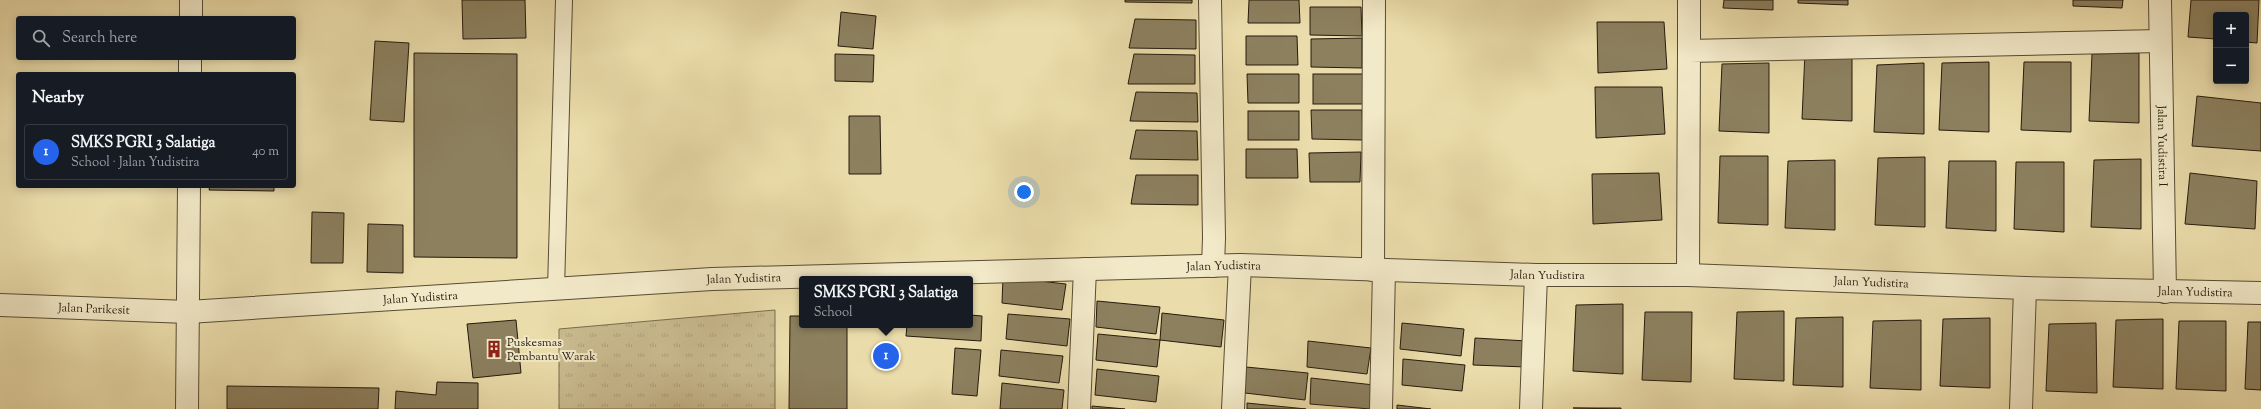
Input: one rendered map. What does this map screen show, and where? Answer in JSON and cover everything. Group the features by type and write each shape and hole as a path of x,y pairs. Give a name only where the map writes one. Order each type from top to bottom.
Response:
{"street":[{"path":"191,0 191,16"},
{"path":"1210,0 1214,238 1213,266"},
{"path":"1374,0 1381,409"},
{"path":"1688,275 1689,0"},
{"name":"Jalan Yudistira I","path":"2160,0 2165,292"},
{"path":"1689,51 2160,41"},
{"path":"190,60 190,72"},
{"path":"187,409 189,188"},
{"path":"1233,409 1240,265"},
{"name":"Jalan Yudistira","path":"824,276 1240,265 1536,275 1688,275 2025,288 2261,293"},
{"path":"1079,409 1085,269"},
{"path":"1531,409 1536,275"},
{"name":"Jalan Yudistira","path":"188,312 556,288 712,279 799,277"},
{"path":"2021,409 2025,288"},
{"name":"Jalan Parikesit","path":"0,305 188,312"}],"lane":[{"path":"556,288 564,0"}],"green space":[{"path":"775,310 775,409 559,409 559,329"}],"building":[{"path":"462,0 525,0 526,38 463,39"},
{"path":"1125,0 1192,0 1192,3 1125,2"},
{"path":"1249,0 1299,0 1300,23 1248,23"},
{"path":"1724,0 1773,0 1773,10 1723,8"},
{"path":"1798,0 1848,0 1848,5 1798,3"},
{"path":"2073,0 2123,0 2122,8 2073,6"},
{"path":"2191,0 2259,0 2257,43 2249,42 2249,12 2213,12 2213,39 2188,37"},
{"path":"1310,7 1361,7 1362,36 1310,35"},
{"path":"841,12 876,16 873,49 838,46"},
{"path":"1135,19 1196,20 1196,49 1129,48"},
{"path":"1597,22 1664,22 1667,69 1598,73"},
{"path":"1246,36 1297,36 1298,65 1246,65"},
{"path":"1362,38 1362,68 1311,67 1311,39"},
{"path":"375,41 409,43 404,122 370,120"},
{"path":"1852,51 1852,121 1802,119 1805,52"},
{"path":"414,53 517,54 517,258 414,257"},
{"path":"2139,53 2139,123 2089,121 2092,54"},
{"path":"835,54 874,55 873,82 835,81"},
{"path":"1134,54 1195,55 1195,84 1128,84"},
{"path":"1989,62 1989,132 1939,130 1942,63"},
{"path":"2024,62 2071,62 2071,132 2021,130"},
{"path":"1769,63 1769,133 1719,131 1722,64"},
{"path":"1924,63 1924,134 1874,132 1877,65"},
{"path":"1247,74 1299,74 1299,103 1248,103"},
{"path":"1313,74 1364,74 1364,104 1313,104"},
{"path":"1595,87 1662,87 1665,134 1596,138"},
{"path":"1136,92 1197,93 1198,122 1130,121"},
{"path":"2197,96 2261,103 2261,151 2192,146"},
{"path":"1311,110 1362,110 1363,140 1312,139"},
{"path":"1248,111 1299,111 1299,140 1248,140"},
{"path":"849,116 880,116 881,174 849,174"},
{"path":"1136,130 1197,131 1198,160 1130,159"},
{"path":"1246,149 1297,149 1298,178 1246,178"},
{"path":"1361,152 1360,182 1310,182 1309,153"},
{"path":"1720,156 1768,156 1768,225 1718,223"},
{"path":"1925,157 1925,227 1875,225 1878,158"},
{"path":"2141,159 2141,229 2091,227 2094,160"},
{"path":"1835,160 1835,230 1785,228 1788,161"},
{"path":"1949,161 1996,161 1996,231 1946,228"},
{"path":"2016,162 2064,162 2064,232 2014,229"},
{"path":"1659,173 1662,220 1593,224 1592,174"},
{"path":"2190,173 2257,181 2255,229 2185,224"},
{"path":"1136,175 1198,175 1198,205 1131,204"},
{"path":"210,188 274,188 274,191 209,190"},
{"path":"312,212 344,213 343,263 311,263"},
{"path":"368,224 403,225 403,273 367,272"},
{"path":"1003,277 1066,284 1062,310 1002,303"},
{"path":"1097,301 1160,307 1156,334 1096,327"},
{"path":"1623,304 1623,374 1573,371 1576,305"},
{"path":"1784,311 1784,381 1734,379 1737,312"},
{"path":"1645,312 1692,312 1691,382 1642,380"},
{"path":"1162,313 1224,320 1221,347 1160,340"},
{"path":"1008,314 1070,319 1067,346 1006,339"},
{"path":"973,315 982,316 981,341 906,336 907,328 973,328"},
{"path":"790,316 799,316 799,328 847,328 847,409 789,409"},
{"path":"1843,317 1843,387 1793,385 1796,318"},
{"path":"1990,318 1990,388 1940,386 1943,319"},
{"path":"2163,319 2163,389 2113,387 2116,320"},
{"name":"Puskesmas Pembantu Warak","path":"516,320 521,373 473,378 467,324"},
{"path":"1921,320 1921,390 1870,388 1873,321"},
{"path":"2179,321 2226,321 2226,391 2176,389"},
{"path":"2248,322 2261,322 2261,390 2245,389"},
{"path":"1402,323 1464,329 1461,356 1400,349"},
{"path":"2096,323 2097,393 2046,391 2049,324"},
{"path":"1098,334 1160,340 1157,367 1096,360"},
{"path":"1475,338 1527,341 1526,367 1473,365"},
{"path":"1308,341 1371,348 1367,374 1307,367"},
{"path":"955,348 981,350 977,396 952,394"},
{"path":"1001,350 1063,356 1059,383 999,376"},
{"path":"1403,359 1465,365 1462,391 1402,385"},
{"path":"1246,367 1308,373 1305,400 1245,393"},
{"path":"1097,369 1159,376 1156,402 1095,395"},
{"path":"1311,378 1374,385 1370,409 1310,404"},
{"path":"437,382 478,383 478,409 395,409 396,391 436,395"},
{"path":"1002,383 1064,390 1062,409 1000,409"},
{"path":"227,386 379,388 378,409 227,409"},
{"path":"1247,403 1306,409 1247,409"},
{"path":"1397,405 1431,409 1397,409"},
{"path":"1092,406 1125,409 1092,409"},
{"path":"1573,408 1621,408 1621,409"}],"place":[{"name":"Puskesmas Pembantu Warak","path":"494,349"},
{"name":"SMKS PGRI 3 Salatiga","path":"886,356"}]}
